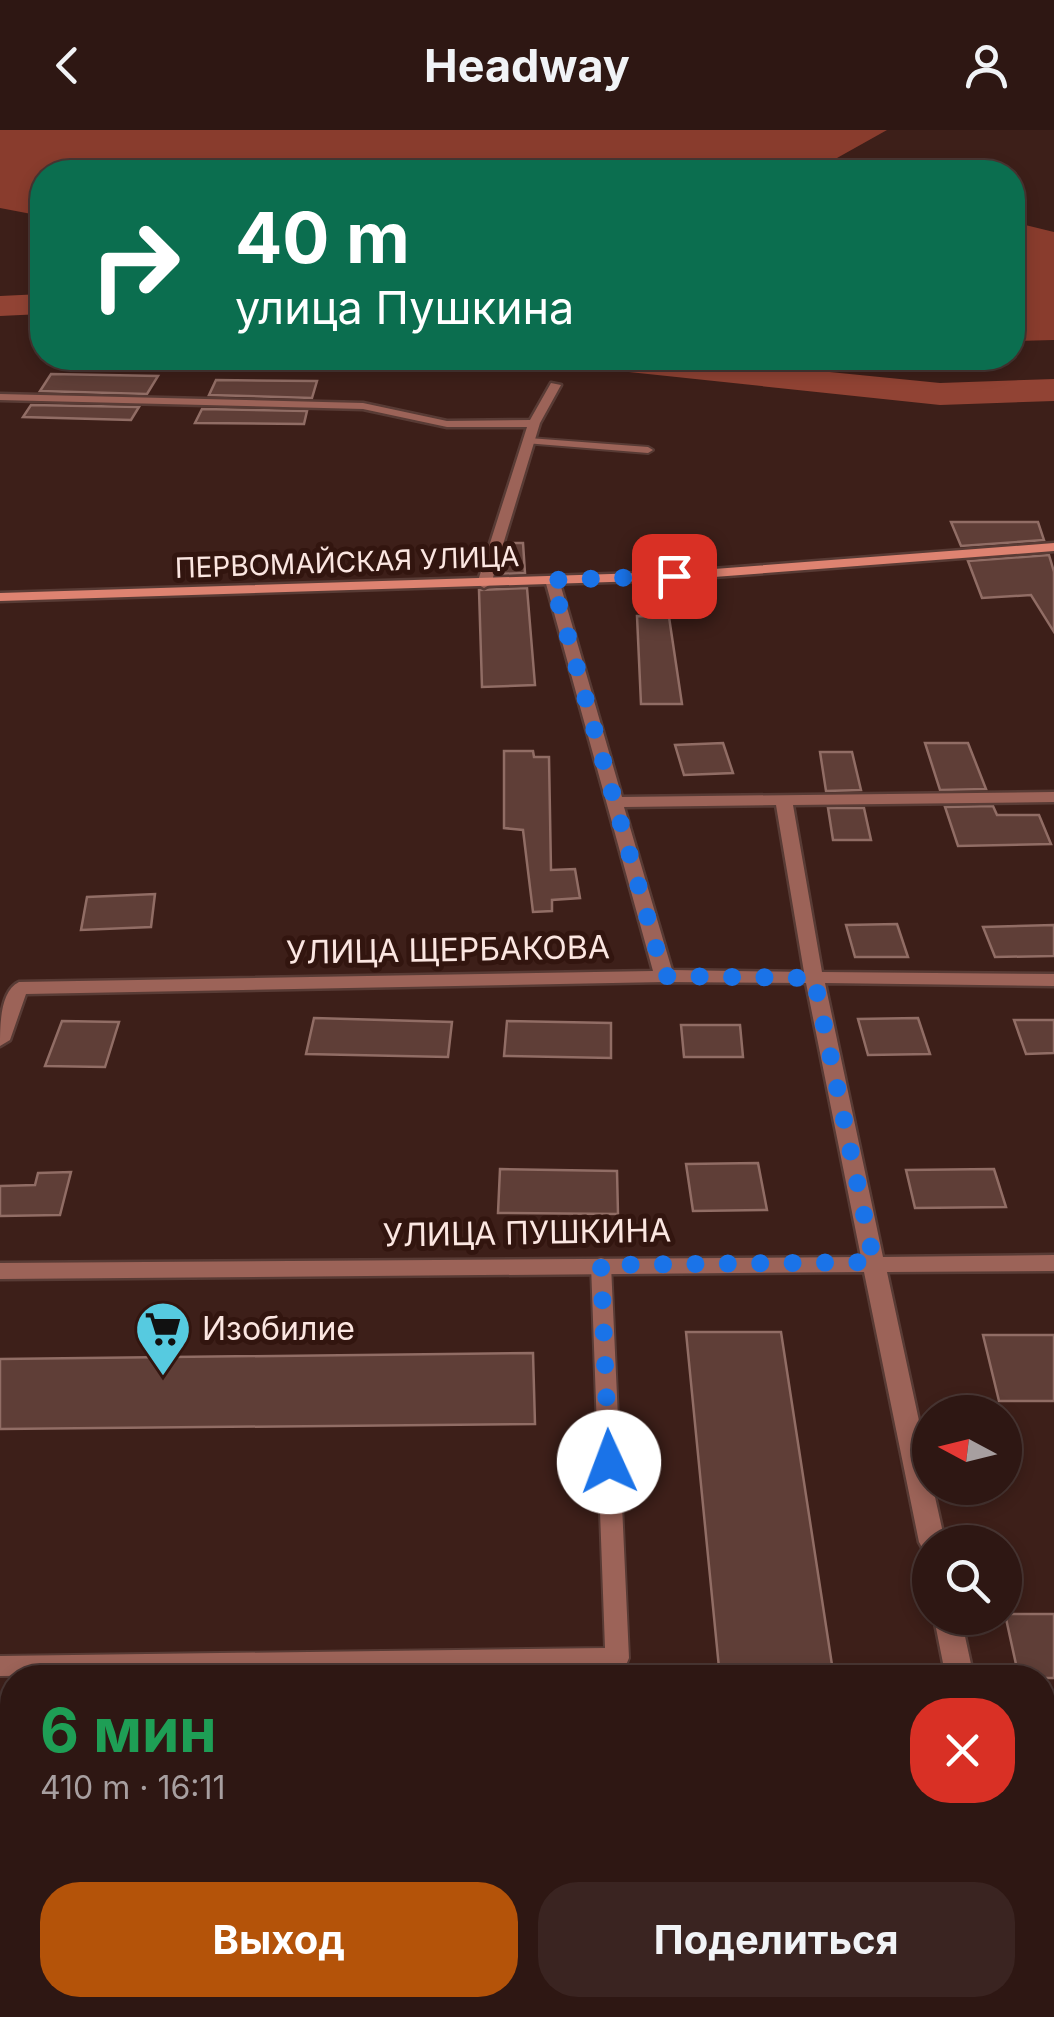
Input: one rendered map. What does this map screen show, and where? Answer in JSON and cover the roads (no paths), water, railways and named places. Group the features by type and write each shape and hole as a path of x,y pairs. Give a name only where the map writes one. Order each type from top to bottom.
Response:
{"street":[{"path":"484,584 534,423 556,385"},
{"path":"0,397 363,406 447,424 534,423"},
{"name":"ПЕРВОМАЙСКАЯ УЛИЦА","path":"0,598 693,575 1054,547"},
{"path":"552,580 664,976"},
{"path":"617,802 1054,797"},
{"path":"784,802 814,978 928,1525"},
{"name":"УЛИЦА ЩЕРБАКОВА","path":"0,1040 18,988 664,976 1054,980"},
{"name":"УЛИЦА ПУШКИНА","path":"0,1272 1054,1262"},
{"path":"951,1635 957,1665"}],"lane":[{"path":"529,441 648,450"},
{"path":"318,1665 618,1658 601,1265"}],"waterway":[{"path":"0,306 30,305"},
{"path":"707,370 940,394 1054,390"}],"place":[{"name":"Изобилие","path":"163,1378"}]}
